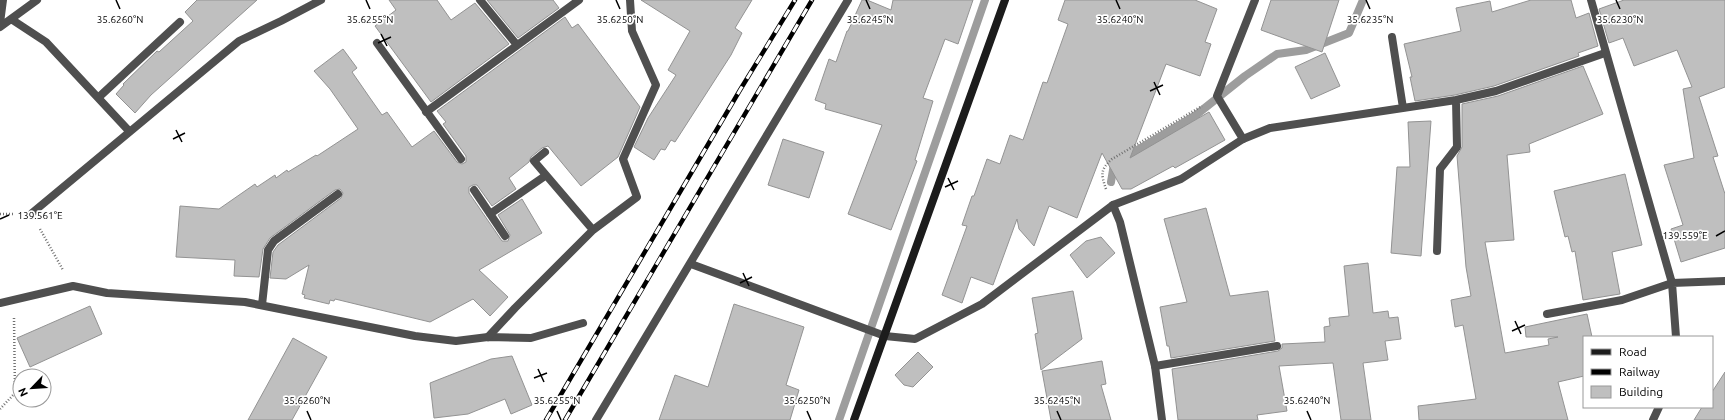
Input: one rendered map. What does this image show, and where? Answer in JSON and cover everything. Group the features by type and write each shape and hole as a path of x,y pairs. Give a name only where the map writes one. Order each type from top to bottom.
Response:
{"street":[{"path":"0,23 3,0"},
{"path":"0,27 37,0"},
{"path":"32,213 238,41 321,0"},
{"path":"480,0 517,45"},
{"path":"426,112 578,0"},
{"path":"488,337 593,230 637,197 623,159 656,85 632,31 630,0"},
{"path":"596,420 691,264 848,0"},
{"path":"854,420 1005,0"},
{"path":"1243,139 1217,96 1255,0"},
{"path":"1591,0 1672,283 1676,336"},
{"path":"11,19 46,42 99,97 129,131"},
{"path":"99,97 180,22"},
{"path":"1392,37 1404,108"},
{"path":"377,43 461,159"},
{"path":"691,264 885,336 915,339 982,304 1113,205 1181,179 1243,139 1270,128 1456,100 1496,91 1605,53"},
{"path":"1437,251 1440,169 1457,147 1456,100"},
{"path":"545,152 534,161 545,176 593,230"},
{"path":"490,214 545,176"},
{"path":"474,190 505,236"},
{"path":"262,305 268,250 274,241 338,194"},
{"path":"1113,205 1120,222 1155,366 1162,420"},
{"path":"1547,314 1622,300 1672,283 1725,281"},
{"path":"0,303 73,286 107,293 245,302 415,336 456,341 488,337 531,338 583,323"},
{"path":"1155,366 1278,346"},
{"path":"1652,420 1658,408"}],"path":[{"path":"1113,205 1102,178 1103,168 1112,159 1217,96"},
{"path":"32,213 44,237 73,286"},
{"path":"0,409 15,393 14,300"}],"building":[{"path":"197,0 257,0 151,95 135,113 116,94 124,85 123,84 157,51 159,52 193,21 185,12"},
{"path":"389,0 437,0 451,20 475,3 509,44 431,102 375,26 396,10"},
{"path":"487,0 553,0 559,8 518,38"},
{"path":"641,0 752,0 735,28 742,33 731,55 675,142 671,140 665,150 661,149 654,160 634,147 648,118 676,75 668,70 690,31"},
{"path":"862,0 867,0 891,10 893,0 973,0 958,44 945,39 923,98 933,101 915,160 917,161 891,230 848,214 882,125 825,109 826,104 815,100 829,59 836,62 847,31"},
{"path":"1065,0 1195,0 1217,9 1205,42 1211,44 1200,76 1166,64 1130,158 1209,112 1225,140 1175,168 1173,166 1131,189 1122,189 1102,153 1077,218 1049,206 1034,246 1019,229 1017,219 993,285 971,277 962,303 942,295 967,226 962,225 987,159 1000,164 1010,135 1023,140 1043,82 1047,83 1068,24 1058,20"},
{"path":"1271,0 1339,0 1322,52 1261,30"},
{"path":"1531,0 1571,0 1576,18 1589,13 1598,46 1578,53 1579,56 1494,86 1455,95 1415,101 1410,77 1412,77 1404,44 1461,31 1456,8 1490,1 1492,12"},
{"path":"1624,0 1725,0 1725,87 1699,97 1718,156 1713,157 1725,194 1725,248 1681,262 1671,229 1683,225 1664,165 1694,158 1683,89 1692,87 1677,50 1634,66 1623,38 1609,43 1599,9"},
{"path":"565,17 572,28 578,24 640,107 618,157 581,186 548,146 542,148 531,157 529,162 509,178 516,189 492,206 477,185 469,187 469,193 502,241 508,241 510,235 498,215 522,199 542,233 479,270 508,297 490,316 473,299 430,322 335,299 334,301 330,300 329,304 304,298 305,295 302,294 309,265 286,279 270,278 273,252 278,245 341,198 343,193 340,189 335,190 270,238 263,249 259,277 234,276 235,260 176,257 180,206 219,209 255,184 257,187 275,175 276,178 287,170 288,172 316,155 317,156 358,129 330,89 314,71 343,49 357,68 352,72 370,98 382,115 387,112 412,147 434,131 457,162 462,164 466,162 466,156 443,124 446,122 437,111"},
{"path":"1325,53 1340,86 1311,99 1295,67"},
{"path":"1583,66 1603,114 1529,144 1530,152 1507,155 1514,240 1485,242 1505,353 1549,345 1548,339 1558,337 1526,337 1525,327 1587,314 1592,336 1583,336 1583,376 1558,382 1568,420 1419,420 1418,406 1476,399 1463,325 1455,327 1451,300 1471,296 1466,267 1457,156 1462,147 1462,104 1498,96"},
{"path":"1431,121 1421,256 1391,253 1397,167 1410,167 1408,122"},
{"path":"783,139 824,152 809,198 768,185"},
{"path":"1625,174 1642,245 1612,252 1620,294 1583,300 1575,251 1572,252 1568,236 1565,237 1554,191"},
{"path":"1206,208 1230,296 1268,291 1275,341 1171,358 1169,346 1167,346 1160,307 1187,302 1164,219"},
{"path":"1101,237 1115,253 1087,278 1070,255 1086,241"},
{"path":"1368,263 1373,313 1388,311 1389,318 1398,317 1401,339 1385,341 1388,360 1363,363 1371,420 1341,420 1333,363 1279,366 1287,411 1257,415 1258,420 1178,420 1172,369 1278,351 1282,348 1282,344 1325,342 1324,327 1330,326 1329,318 1349,316 1344,266"},
{"path":"1073,291 1082,339 1041,370 1035,334 1038,333 1032,298"},
{"path":"734,304 804,327 786,385 799,390 790,420 659,420 675,375 708,387"},
{"path":"90,306 102,334 30,367 17,338"},
{"path":"293,338 327,357 292,420 248,420"},
{"path":"918,352 933,367 913,387 904,385 895,375"},
{"path":"512,356 532,405 511,414 505,399 468,414 434,418 430,383 491,359"},
{"path":"1102,361 1106,384 1101,385 1111,420 1051,420 1042,371"},
{"path":"1725,372 1725,420 1694,420 1701,408 1713,408 1713,390"}],"waterway":[{"path":"839,420 985,0"},
{"path":"1111,182 1114,164 1196,115 1245,76 1277,54 1306,50 1349,33 1363,0"}],"railway":[{"path":"546,420 740,90 795,0"},
{"path":"565,420 812,0"}]}
